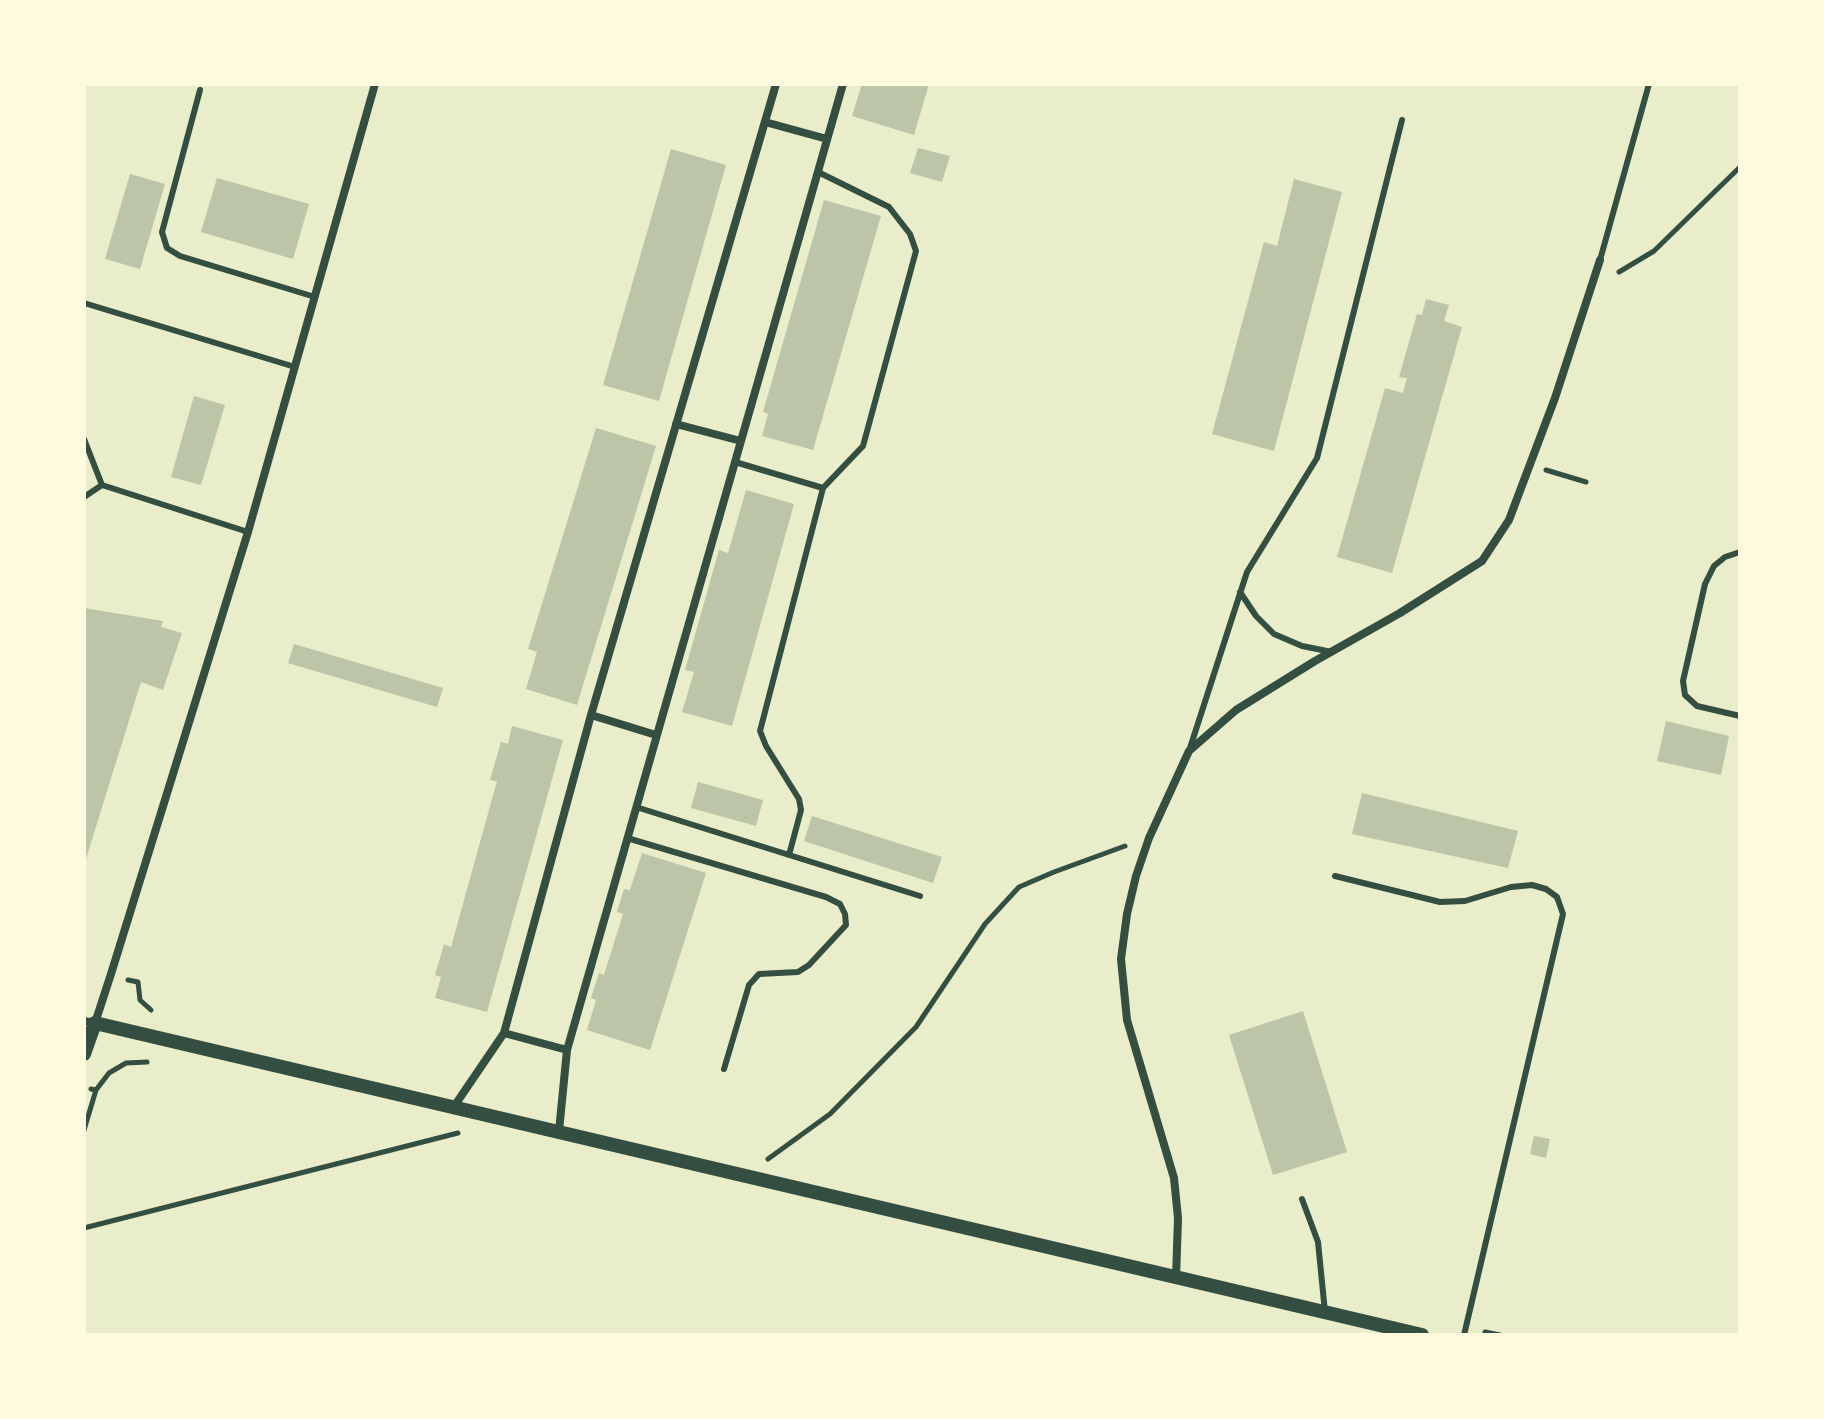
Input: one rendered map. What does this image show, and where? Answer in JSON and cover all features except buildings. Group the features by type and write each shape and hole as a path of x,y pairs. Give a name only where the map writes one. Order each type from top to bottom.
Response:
{"street":[{"path":"84,1054 90,1022 111,974 248,532 375,84"},
{"path":"453,1108 504,1033 591,715 776,84"},
{"path":"559,1131 567,1050 843,84"},
{"path":"765,122 827,139"},
{"path":"1176,1278 1178,1218 1174,1178 1127,1020 1121,959 1127,914 1149,838 1189,751 1236,710 1482,561 1509,520 1555,398 1600,260"},
{"path":"676,424 741,441"},
{"path":"591,715 656,735"},
{"path":"90,1022 1422,1335"},
{"path":"504,1033 567,1050"}],"lane":[{"path":"1600,260 1649,84"},
{"path":"200,90 162,232 167,248 180,256 315,297"},
{"path":"1189,751 1247,572 1317,458 1402,120"},
{"path":"789,855 801,810 799,799 760,731 823,488 863,446 916,251 910,234 889,207 818,172"},
{"path":"84,303 295,367"},
{"path":"84,439 102,485"},
{"path":"735,462 823,488"},
{"path":"102,485 248,532"},
{"path":"84,497 102,485"},
{"path":"1740,552 1725,557 1714,566 1705,584 1683,681 1685,695 1697,706 1740,716"},
{"path":"1240,592 1256,616 1274,634 1302,646 1332,652"},
{"path":"636,807 920,896"},
{"path":"627,838 826,897 840,904 845,914 846,925 809,965 798,972 759,974 749,985 724,1069"},
{"path":"1335,876 1440,902 1465,901 1511,887 1532,885 1546,889 1557,897 1563,914 1464,1335"},
{"path":"1302,1199 1318,1242 1325,1312"}],"path":[{"path":"1591,290 1654,251 1740,167"},
{"path":"1530,465 1586,482"},
{"path":"765,1161 830,1114 916,1027 985,924 1019,887 1149,838"},
{"path":"111,974 138,982 140,1000 153,1012"},
{"path":"84,1130 96,1090"},
{"path":"84,1228 458,1133"}]}
